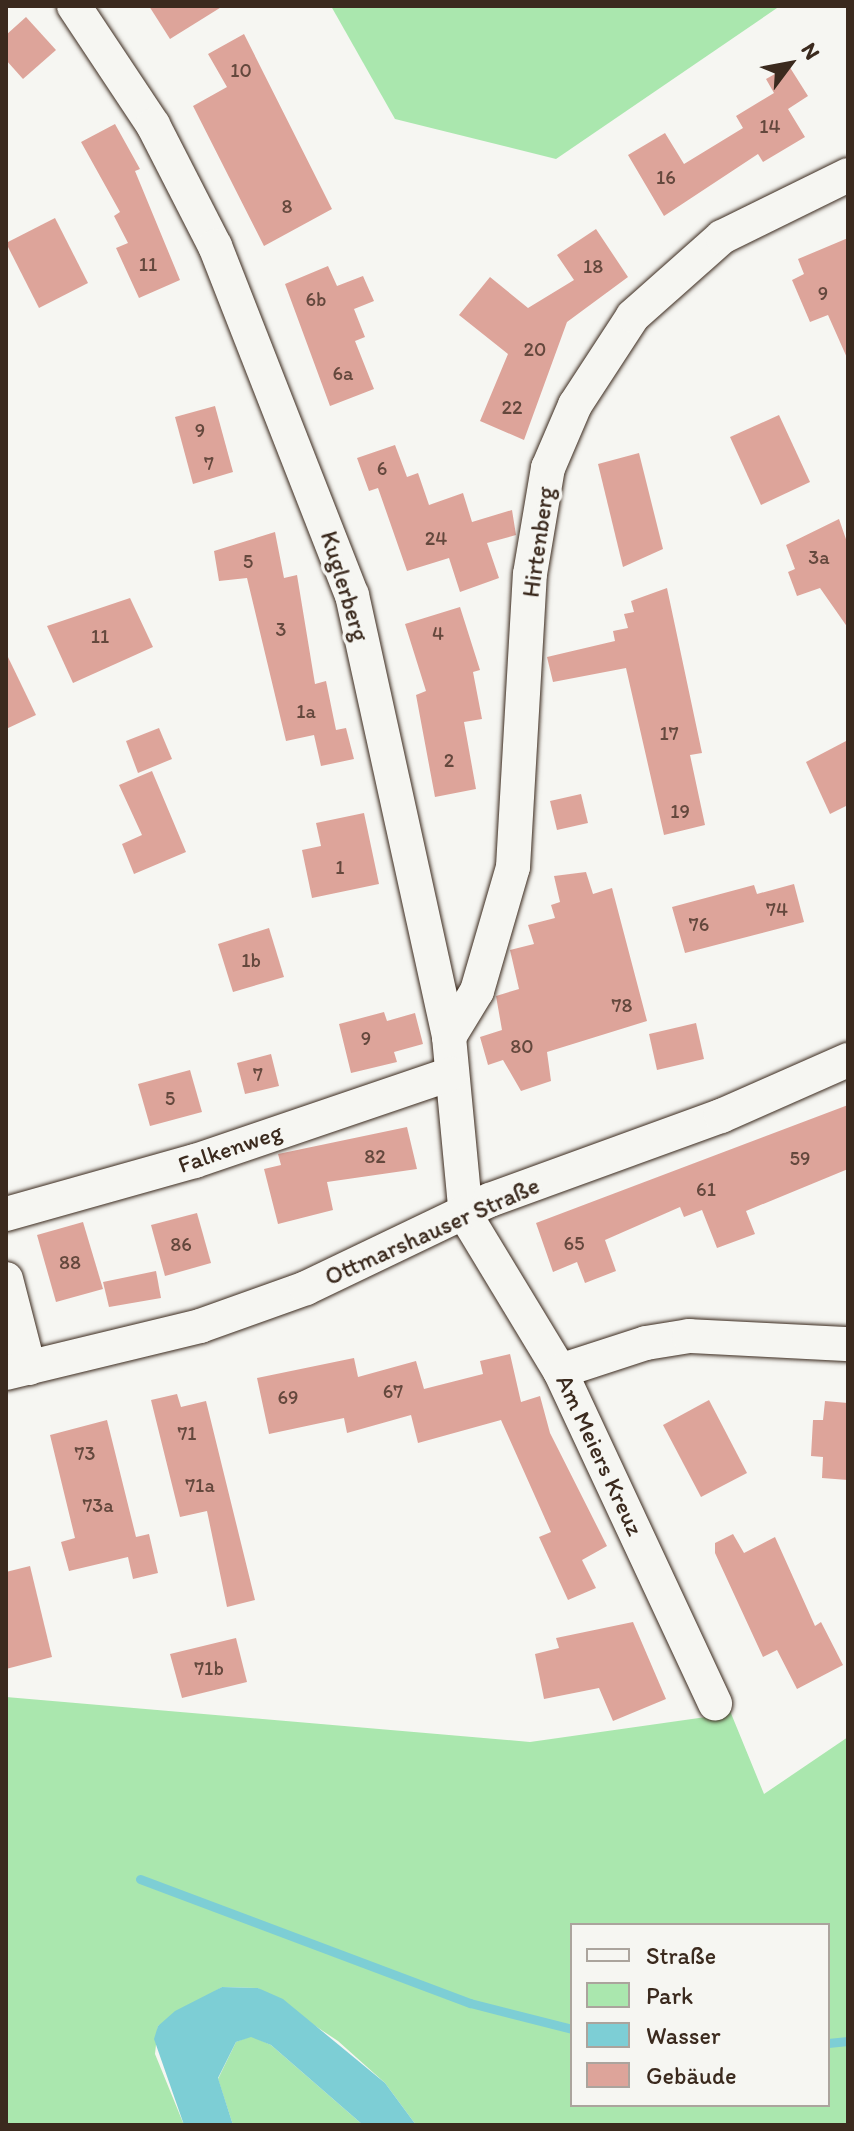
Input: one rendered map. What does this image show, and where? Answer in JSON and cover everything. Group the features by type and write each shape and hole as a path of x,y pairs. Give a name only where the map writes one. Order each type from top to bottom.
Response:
{"street":[{"name":"Kuglerberg","path":"74,6 153,125 215,246 342,567 449,1037 466,1216"},
{"name":"Hirtenberg","path":"449,1037 477,991 513,867 530,574 548,468 575,405 633,316 722,237 848,175"},
{"name":"Ottmarshauser Straße","path":"17,1370 200,1326 306,1288 466,1216 490,1200 721,1116 848,1060"},
{"name":"Falkenweg","path":"6,1214 195,1161 451,1074"},
{"name":"Am Meiers Kreuz","path":"466,1216 560,1371 715,1704"},
{"path":"6,1279 17,1370"},
{"path":"560,1371 646,1343 689,1336 848,1344"}],"green space":[{"path":"331,6 780,6 556,159 395,119"},
{"path":"6,1697 530,1742 706,1717 728,1706 764,1794 848,1737 848,2125 416,2125 385,2083 338,2041 258,1988 222,1987 158,2026 155,2054 184,2125 6,2125"},
{"path":"251,2036 271,2045 363,2125 233,2125 218,2079 236,2042"}],"water":[{"path":"222,1987 258,1988 283,1999 385,2083 416,2125 363,2125 271,2045 251,2037 236,2042 218,2078 233,2125 184,2125 154,2039 158,2026 175,2011"}],"building":[{"path":"149,6 223,6 170,39"},
{"path":"26,17 56,50 23,79 6,60 6,35"},
{"path":"244,34 332,209 264,246 193,106 227,87 208,54"},
{"path":"789,66 808,96 788,109 805,137 763,162 758,154 664,216 628,155 665,133 684,164 743,128 736,116 774,93 766,79"},
{"path":"115,124 140,169 135,171 180,280 139,298 116,248 128,243 114,216 120,212 81,142"},
{"path":"55,218 88,283 39,308 6,243"},
{"path":"596,229 628,277 567,322 524,440 480,421 508,354 459,315 490,277 528,308 574,280 557,255"},
{"path":"848,238 848,360 828,315 810,322 792,280 804,274 798,259"},
{"path":"328,266 337,286 363,276 374,301 354,309 365,337 355,341 374,389 330,406 285,284"},
{"path":"215,406 233,472 193,484 175,417"},
{"path":"779,415 810,482 761,505 730,437"},
{"path":"395,445 407,477 418,473 429,505 463,493 472,522 512,510 516,535 487,543 499,578 460,592 449,558 407,571 378,488 369,491 357,458"},
{"path":"639,453 663,549 623,567 598,464"},
{"path":"839,519 848,545 848,628 820,588 797,596 788,572 795,569 786,545"},
{"path":"275,532 284,578 297,575 315,684 326,681 336,730 346,728 354,759 321,766 314,735 286,741 247,578 219,581 214,551"},
{"path":"667,588 702,753 690,755 705,825 664,835 626,668 553,682 547,657 615,641 613,631 628,628 624,614 634,612 631,601"},
{"path":"130,598 153,647 73,683 47,626"},
{"path":"460,607 480,670 473,672 482,719 464,722 476,789 435,797 416,695 426,691 405,624"},
{"path":"6,653 36,715 6,729"},
{"path":"159,728 172,759 138,773 126,741"},
{"path":"848,740 848,805 830,814 806,762"},
{"path":"152,771 186,852 134,874 122,844 142,835 119,785"},
{"path":"581,794 588,823 557,830 550,801"},
{"path":"364,813 379,884 312,898 302,850 321,846 316,823"},
{"path":"586,872 593,894 612,888 647,1021 547,1052 551,1081 521,1091 503,1060 488,1065 480,1037 502,1030 496,996 519,989 510,950 534,944 528,925 555,918 551,905 560,902 554,876"},
{"path":"794,884 804,922 685,953 672,907 754,885 757,894"},
{"path":"269,928 284,977 233,992 218,944"},
{"path":"384,1012 387,1021 415,1013 423,1044 394,1052 397,1062 351,1073 339,1024"},
{"path":"696,1023 704,1059 657,1070 649,1034"},
{"path":"271,1054 279,1086 245,1094 237,1063"},
{"path":"190,1070 202,1112 150,1126 138,1084"},
{"path":"848,1105 848,1169 746,1211 755,1234 717,1248 702,1210 684,1217 680,1207 605,1240 616,1271 585,1283 577,1262 553,1272 536,1223"},
{"path":"407,1127 417,1169 327,1182 333,1210 278,1224 264,1169 281,1165 278,1154"},
{"path":"197,1213 211,1263 165,1276 151,1225"},
{"path":"83,1222 103,1289 56,1302 37,1235"},
{"path":"156,1271 161,1298 109,1307 103,1282"},
{"path":"510,1354 521,1402 540,1396 550,1433 607,1546 582,1560 596,1588 568,1600 539,1537 551,1532 501,1420 418,1443 411,1415 347,1433 344,1418 269,1434 257,1378 354,1358 358,1377 416,1361 424,1389 483,1374 480,1361"},
{"path":"177,1394 181,1407 206,1401 255,1600 227,1607 207,1511 180,1517 151,1400"},
{"path":"709,1400 747,1473 701,1497 663,1425"},
{"path":"825,1401 848,1403 848,1480 822,1478 823,1457 811,1456 813,1420 823,1420"},
{"path":"107,1420 136,1537 149,1534 158,1573 133,1579 128,1557 69,1571 61,1542 75,1538 50,1435"},
{"path":"733,1534 744,1553 775,1537 815,1626 821,1622 843,1665 797,1689 777,1650 763,1657 715,1553 715,1543"},
{"path":"30,1566 52,1657 6,1669 6,1572"},
{"path":"633,1622 666,1699 613,1721 599,1688 544,1699 535,1654 559,1648 556,1638"},
{"path":"236,1638 247,1682 182,1698 170,1654"}],"waterway":[{"path":"140,1879 470,2003 570,2028"},
{"path":"830,2043 848,2041"}]}
